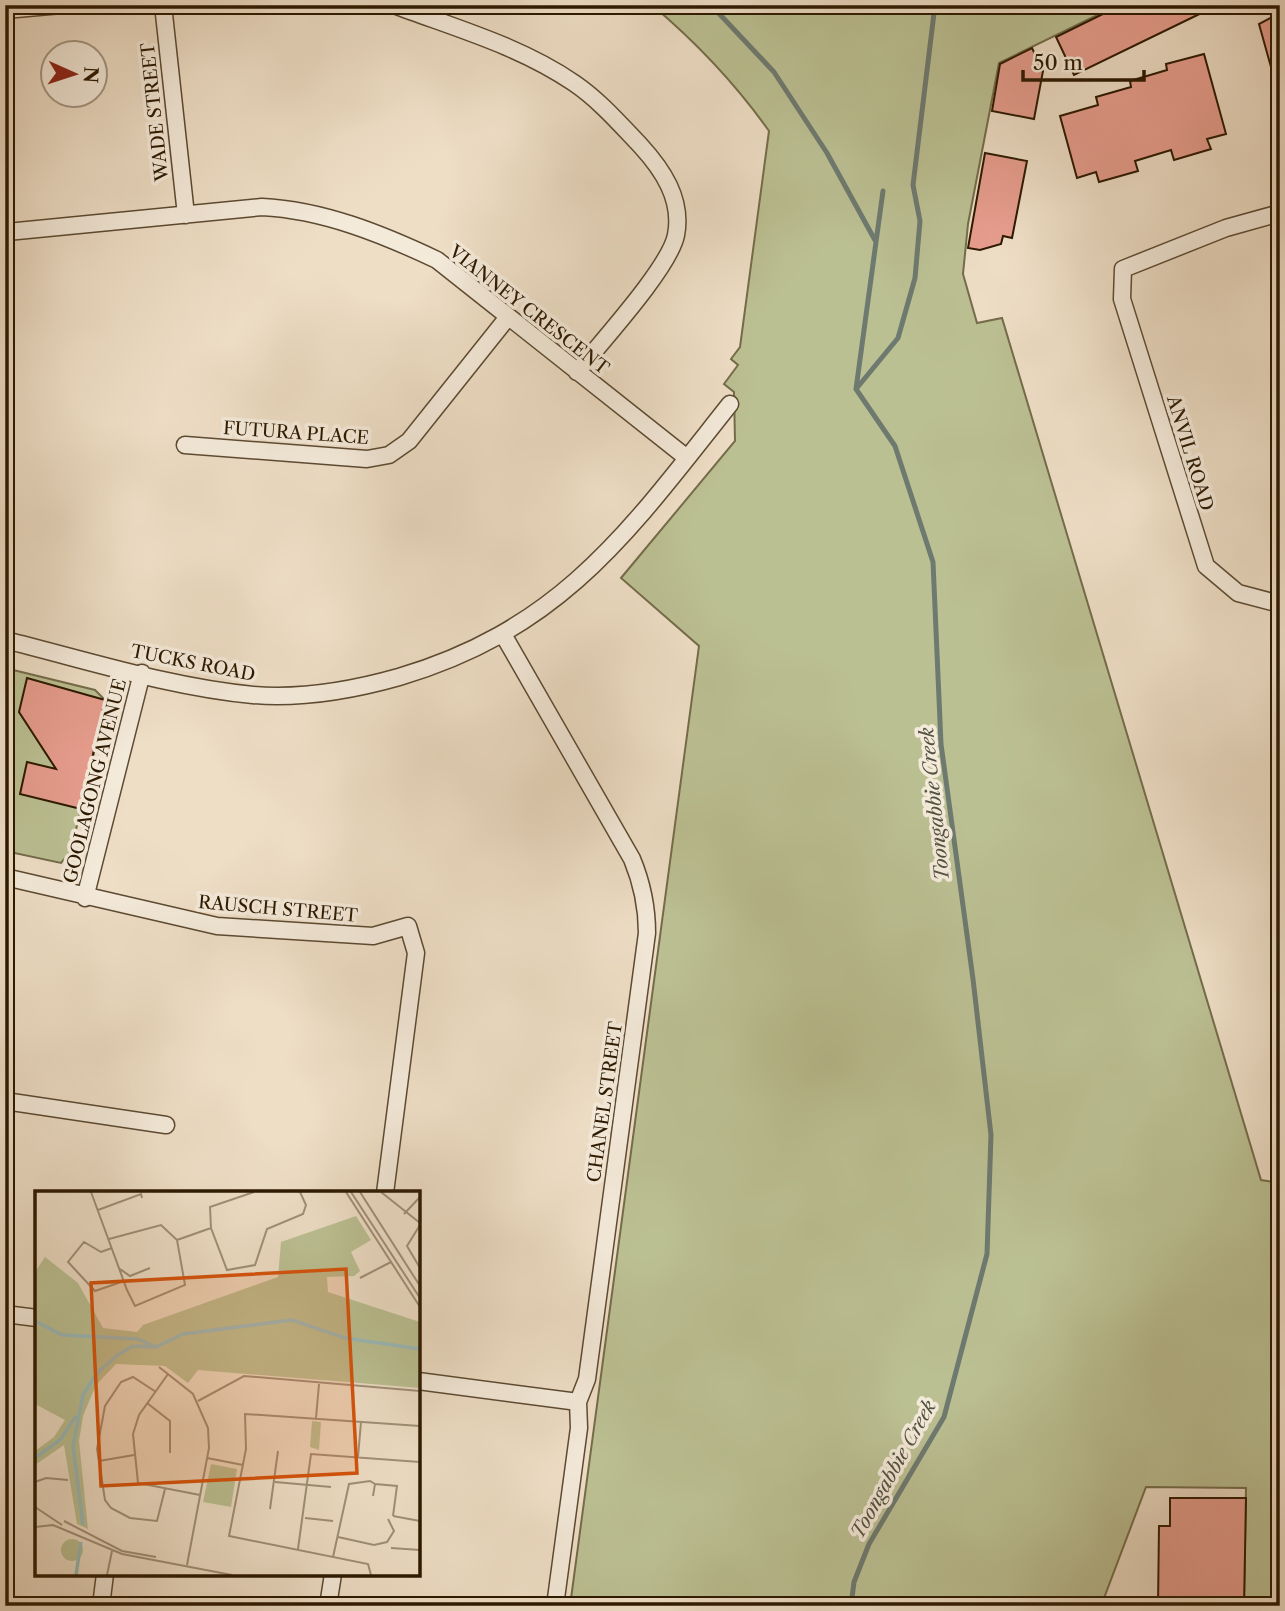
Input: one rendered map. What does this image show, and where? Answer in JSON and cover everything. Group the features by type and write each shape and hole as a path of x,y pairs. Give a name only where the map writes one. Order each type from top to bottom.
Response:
{"street":[{"path":"5,10 61,5"},
{"name":"WADE STREET","path":"163,5 186,215"},
{"path":"394,5 506,47 575,84 609,111 669,182 676,209 677,234 667,258 577,372"},
{"name":"VIANNEY CRESCENT","path":"5,240 7,232 262,207 295,209 321,216 401,243 437,260 687,458"},
{"name":"ANVIL ROAD","path":"1280,213 1226,228 1123,269 1122,299 1206,566 1238,593 1280,604"},
{"name":"FUTURA PLACE","path":"185,445 367,459 389,455 409,441 508,317"},
{"name":"TUCKS ROAD","path":"5,640 205,688 255,695 335,691 426,669 504,636 550,604 592,568 646,511 730,404"},
{"name":"CHANEL STREET","path":"504,636 632,859 641,881 647,910 647,933 587,1379 578,1402 579,1428 555,1606"},
{"name":"GOOLAGONG AVENUE","path":"85,898 142,673"},
{"name":"RAUSCH STREET","path":"5,877 85,898 216,926 373,936 408,926 416,953 385,1191"},
{"path":"5,1101 166,1125"},
{"path":"5,1314 35,1318"},
{"path":"420,1381 578,1402"},
{"path":"100,1606 104,1576"},
{"path":"328,1606 333,1576"}],"green space":[{"path":"652,5 1118,5 999,63 968,224 963,274 977,323 1002,318 1261,1180 1280,1183 1280,1606 1244,1606 1246,1488 1146,1487 1101,1606 570,1606 699,646 621,578 735,441 734,392 724,384 738,365 731,359 740,347 769,131 715,64"},
{"path":"5,668 95,690 106,701 71,851 61,863 5,851"}],"building":[{"path":"1121,5 1218,5 1074,75 1056,37"},
{"path":"1280,13 1280,85 1276,85 1259,24"},
{"path":"1032,48 1043,71 1034,119 992,111 1000,64"},
{"path":"1204,54 1226,134 1207,139 1211,149 1174,160 1171,150 1135,161 1138,171 1099,182 1096,172 1077,178 1060,116 1098,105 1096,97 1131,87 1130,81 1167,70 1166,64"},
{"path":"985,153 1027,161 1012,238 1003,236 1001,244 980,250 968,248"},
{"path":"27,678 105,700 81,809 20,794 27,762 56,769 19,712"},
{"path":"1170,1498 1246,1498 1244,1606 1158,1606 1159,1526 1170,1526"}],"waterway":[{"path":"711,5 774,72 827,153 876,242 856,389"},
{"name":"Toongabbie Creek","path":"851,1606 854,1582 869,1544 944,1417 987,1254 991,1135 941,744 933,562 895,446 856,389 898,338 915,278 920,221 913,185 935,5"},
{"path":"876,242 883,191"}]}
